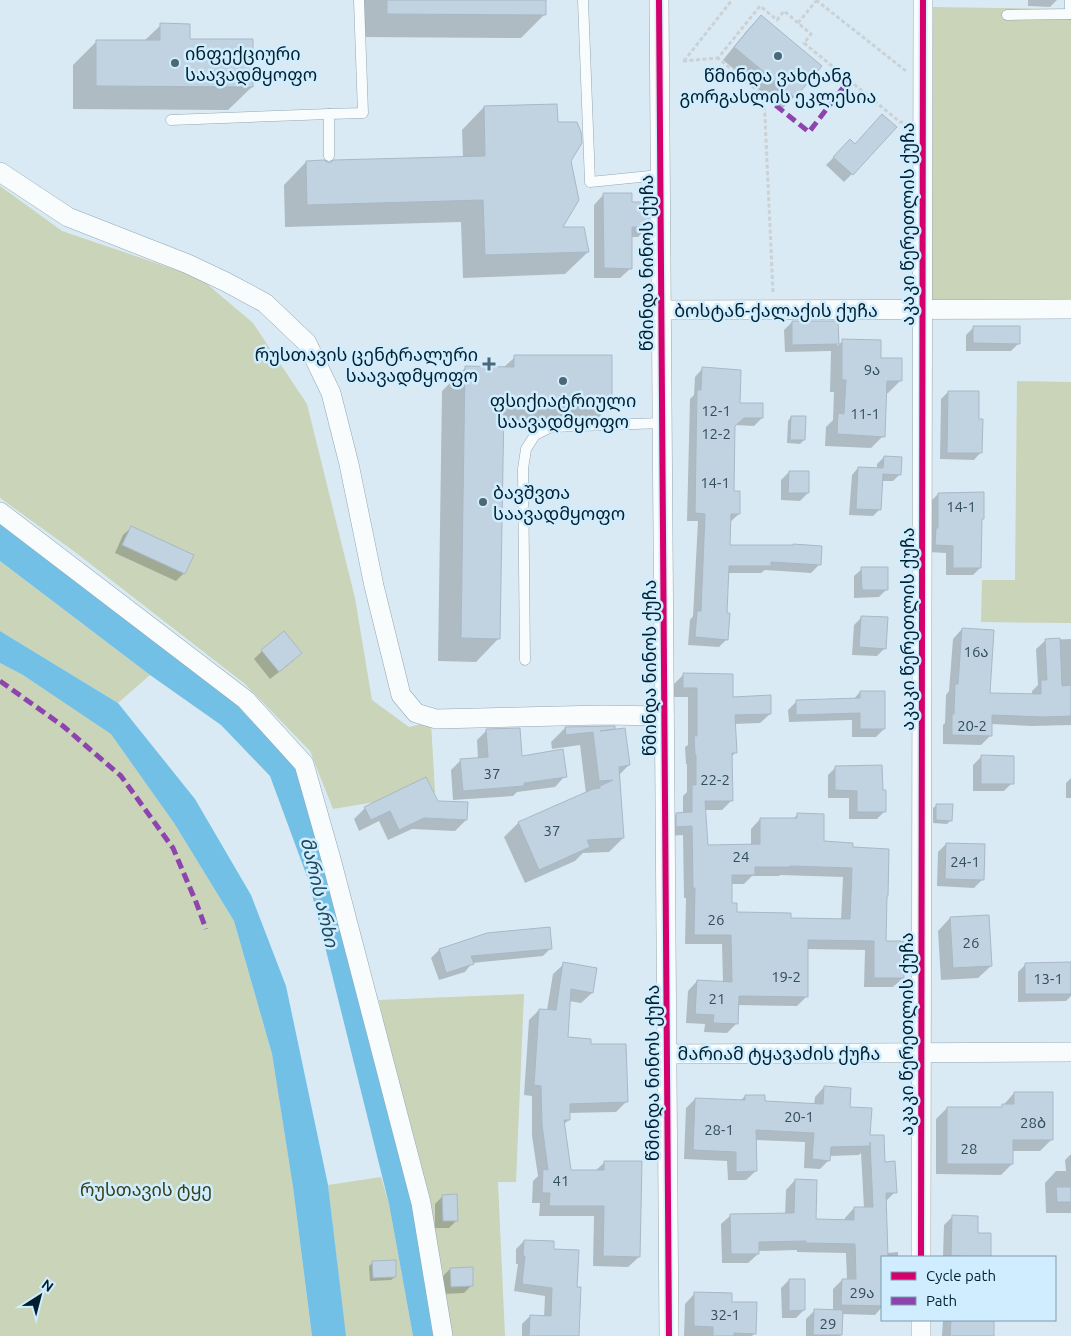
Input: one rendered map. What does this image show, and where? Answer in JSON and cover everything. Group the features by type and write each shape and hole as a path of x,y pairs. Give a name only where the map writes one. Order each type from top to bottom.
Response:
{"street":[{"name":"წმინდა ნინოს ქუჩა","path":"659,0 669,1336"},
{"name":"აკაკი წერეთლის ქუჩა","path":"921,1256 922,0"},
{"path":"0,172 68,217 188,264 265,303 307,343 331,393 349,464 374,586 401,695 416,713 436,719 602,715 664,716"},
{"name":"ბოსტან-ქალაქის ქუჩა","path":"661,310 1071,309"},
{"path":"0,512 246,700 304,764 331,859 421,1203 443,1336"},
{"name":"მარიამ ტყავაძის ქუჩა","path":"667,1054 1071,1052"},
{"path":"921,1321 921,1336"}],"lane":[{"path":"171,120 363,113 359,0"},
{"path":"583,0 590,182 660,175"},
{"path":"1007,15 1070,14 1070,0"},
{"path":"329,114 329,156"},
{"path":"525,660 523,469 526,449 534,435 551,427 662,423"}],"path":[{"path":"684,61 732,0"},
{"path":"718,58 760,6 760,0"},
{"path":"798,23 816,0 922,84"},
{"path":"760,6 777,20 784,11 811,34 804,43 900,122 922,122"},
{"path":"660,62 718,58 764,96 774,310"}],"green space":[{"path":"932,7 1071,9 1071,303 932,301"},
{"path":"0,186 62,231 200,278 253,323 307,404 355,598 372,700 409,727 431,722 435,792 333,809 310,751 245,684 75,552 0,498"},
{"path":"1017,381 1071,382 1071,623 981,622 982,580 1015,580"},
{"path":"0,561 150,675 118,703 0,631"},
{"name":"რუსთავის ტყე","path":"0,663 23,675 111,733 174,823 234,921 272,1054 293,1187 312,1336 0,1336"},
{"path":"524,994 516,1182 498,1182 505,1336 449,1336 379,1000"},
{"path":"381,1177 389,1204 413,1336 345,1336 328,1185"}],"water":[{"name":"მარის არხი","path":"0,524 130,620 235,703 295,767 331,878 416,1214 435,1336 413,1336 389,1204 309,882 270,776 221,725 150,675 0,561"},
{"path":"0,631 118,703 195,799 251,895 286,986 328,1185 346,1336 312,1336 293,1187 272,1054 234,921 174,823 111,734 23,675 0,663"}],"building":[{"path":"387,0 546,0 546,15 387,14"},
{"name":"წმინდა ვახტანგ გორგასლის ეკლესია","path":"761,15 822,66 795,98 734,47"},
{"name":"ინფექციური საავადმყოფო","path":"160,23 190,24 190,39 253,39 253,87 96,86 96,40 160,40"},
{"path":"557,104 558,122 577,122 581,132 582,143 571,161 579,200 563,227 584,227 589,252 485,255 483,200 307,205 306,161 324,160 329,163 334,160 485,156 484,106"},
{"path":"882,114 897,127 853,175 833,157 850,139 855,144"},
{"path":"603,193 632,193 632,202 649,202 649,227 632,227 632,269 604,268"},
{"path":"792,321 838,321 839,344 792,345"},
{"path":"973,326 1020,326 1020,344 973,343"},
{"path":"842,339 881,340 881,358 902,358 902,381 887,381 885,437 837,434 838,413 844,414 846,380 842,380"},
{"name":"ბავშვთა საავადმყოფო","path":"514,355 612,355 612,406 504,406 500,639 461,638 465,366 514,367"},
{"path":"702,367 741,370 740,403 763,403 763,418 744,418 735,426 734,491 740,491 740,514 731,514 730,545 793,544 822,546 821,565 771,562 771,566 729,566 727,613 730,613 728,640 695,637 697,611 701,611 705,514 695,513 697,390 701,390"},
{"path":"948,391 979,391 979,419 983,419 982,453 947,453"},
{"path":"791,416 806,416 805,440 790,440"},
{"path":"884,456 902,457 901,475 883,474 881,510 856,509 858,467 883,468"},
{"path":"789,471 809,471 809,493 788,493"},
{"path":"984,492 981,568 953,568 953,546 935,545 936,528 938,528 938,493"},
{"path":"131,526 194,555 185,574 122,545"},
{"path":"861,567 888,567 888,590 862,590"},
{"path":"861,616 888,617 886,649 859,647"},
{"path":"962,628 994,630 990,693 1041,694 1041,680 1047,680 1045,639 1060,638 1062,686 1071,685 1071,716 992,715 992,736 952,735 952,714 954,714 955,684 958,684"},
{"path":"284,631 302,653 279,672 261,650"},
{"path":"683,673 733,674 733,697 771,695 771,714 735,715 737,753 732,753 733,801 705,801 708,845 760,844 760,818 797,818 797,813 824,814 824,841 853,843 853,847 889,849 886,941 904,941 904,978 874,978 874,941 808,940 808,997 739,996 738,1024 713,1023 714,1015 695,1014 697,980 732,982 731,935 694,935 695,888 693,888 692,826 676,827 676,813 692,812 692,785 696,785 694,736 697,736 697,688 683,688","holes":["755,867 852,868 850,919 791,918 791,913 737,912 737,903 732,903 732,875 755,875"]},
{"path":"860,691 885,691 885,729 860,729 860,713 796,715 796,700 860,698"},
{"path":"615,726 615,729 600,731 625,728 630,765 619,767 624,838 587,840 590,847 539,870 518,822 593,789 600,788 600,786 613,780 599,781 593,732 566,735 565,727"},
{"path":"520,728 522,756 563,749 567,777 524,783 524,786 463,791 460,759 488,757 486,729"},
{"path":"981,755 1014,756 1014,784 981,784"},
{"path":"882,765 883,790 886,790 886,812 857,812 857,791 835,790 835,766"},
{"path":"426,777 438,801 468,802 467,820 424,818 399,830 390,811 371,820 364,807"},
{"path":"936,804 953,804 952,821 936,820"},
{"path":"946,843 985,844 984,880 945,879"},
{"path":"989,915 992,966 953,968 950,917"},
{"path":"550,927 552,949 471,956 474,964 446,973 439,949 487,933"},
{"path":"563,962 597,968 593,993 571,989 568,1037 591,1039 591,1044 626,1044 628,1102 570,1104 570,1120 564,1120 571,1170 604,1170 604,1161 642,1161 640,1257 603,1256 604,1206 549,1206 550,1193 542,1193 543,1169 548,1170 542,1125 541,1086 534,1085 539,1009 556,1010"},
{"path":"1071,962 1071,994 1025,994 1025,963"},
{"path":"824,1086 851,1088 850,1107 872,1108 870,1135 884,1135 885,1162 895,1161 897,1193 886,1193 888,1256 881,1256 881,1306 841,1305 842,1279 856,1279 855,1244 806,1243 806,1241 759,1242 759,1254 731,1254 730,1214 794,1213 795,1179 817,1180 816,1219 854,1220 854,1207 873,1207 870,1142 870,1146 831,1147 830,1161 812,1159 814,1133 756,1130 757,1171 736,1172 736,1152 693,1150 695,1098 745,1100 745,1095 765,1095 765,1101 823,1104"},
{"path":"1014,1092 1053,1092 1053,1140 1013,1140 1013,1164 947,1164 947,1107 1002,1107 1002,1104 1014,1104"},
{"path":"1056,1187 1071,1187 1071,1202 1057,1202"},
{"path":"457,1194 458,1221 443,1221 442,1195"},
{"path":"952,1215 978,1216 978,1233 991,1233 991,1256 951,1256"},
{"path":"524,1240 554,1241 554,1249 579,1250 577,1287 581,1287 579,1336 529,1336 530,1315 551,1316 552,1288 522,1284 525,1256 523,1256"},
{"path":"396,1260 396,1277 373,1278 372,1261"},
{"path":"473,1267 473,1286 451,1287 450,1268"},
{"path":"789,1279 805,1279 805,1310 789,1311"},
{"path":"694,1292 732,1293 732,1302 757,1302 756,1334 734,1333 734,1336 713,1336 713,1327 694,1326"},
{"path":"814,1309 843,1310 842,1335 813,1335"},
{"path":"951,1321 994,1321 994,1336 950,1336"}],"marked path":[{"path":"764,96 809,132 849,80"},
{"path":"0,681 63,726 121,776 173,848 206,929"}],"cycle path":[{"path":"659,0 669,1336"},
{"path":"921,1256 923,0"}],"place":[{"name":"წმინდა ვახტანგ გორგასლის ეკლესია","path":"778,56"},
{"name":"ინფექციური საავადმყოფო","path":"175,63"},
{"name":"რუსთავის ცენტრალური საავადმყოფო","path":"489,364"},
{"name":"ფსიქიატრიული საავადმყოფო","path":"563,381"},
{"name":"ბავშვთა საავადმყოფო","path":"483,502"}]}
